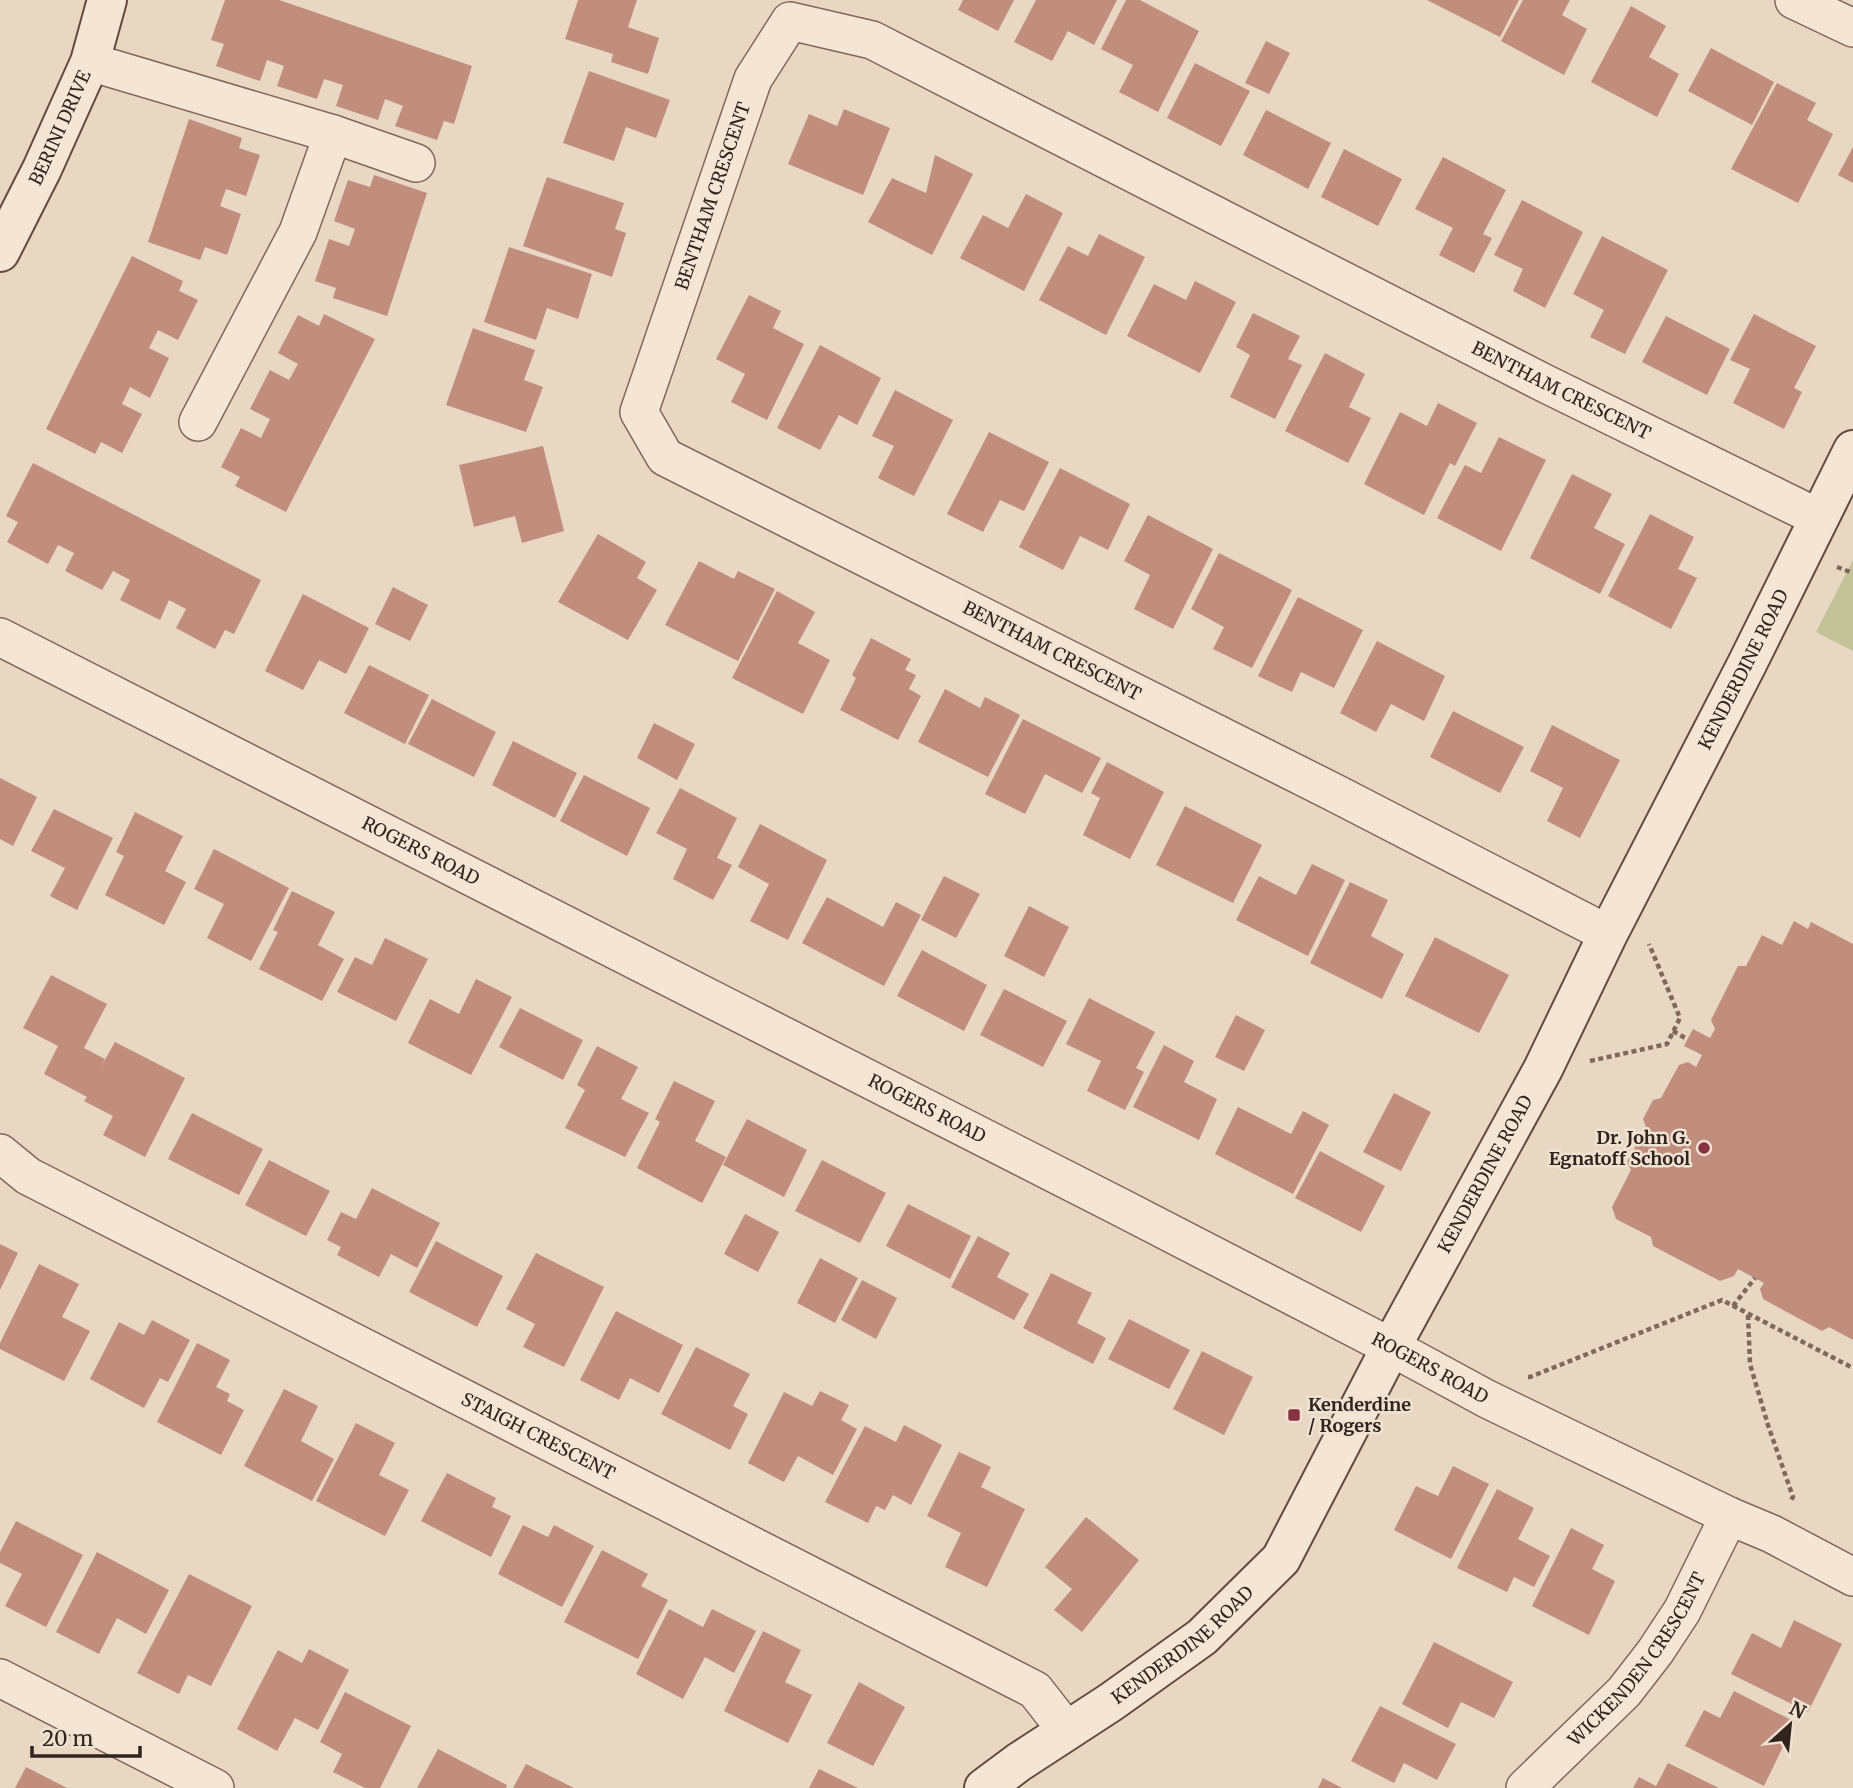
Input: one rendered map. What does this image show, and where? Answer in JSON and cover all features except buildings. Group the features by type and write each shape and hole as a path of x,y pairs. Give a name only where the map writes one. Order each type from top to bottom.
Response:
{"street":[{"name":"BERINI DRIVE","path":"0,252 42,169 90,62 107,0"},
{"path":"1794,0 1853,29"},
{"name":"BENTHAM CRESCENT","path":"1608,934 1333,792 665,457 639,412 753,79 790,21 872,40 1544,383 1819,519"},
{"path":"90,62 333,134 416,163"},
{"path":"198,422 298,232 333,134"},
{"name":"KENDERDINE ROAD","path":"984,1788 1202,1637 1281,1559 1391,1347 1543,1069 1608,934 1853,450"},
{"name":"ROGERS ROAD","path":"0,637 1107,1201 1487,1399 1729,1516 1772,1534 1853,1577"},
{"name":"STAIGH CRESCENT","path":"0,1153 28,1176 1035,1690 1067,1731"},
{"name":"WICKENDEN CRESCENT","path":"1525,1788 1623,1692 1655,1652 1682,1611 1729,1516"},
{"path":"0,1678 215,1788"}],"path":[{"path":"1590,1061 1667,1044 1680,1018 1649,944"},
{"path":"1673,1031 1687,1039"},
{"path":"1733,1306 1755,1278"},
{"path":"1519,1373 1530,1377 1722,1300 1853,1368"},
{"path":"1748,1315 1750,1364 1793,1497 1772,1534"}],"shaded area":[{"path":"1853,560 1853,651 1816,632"}],"place":[{"name":"Dr. John G. Egnatoff School","path":"1704,1148"},
{"name":"Kenderdine / Rogers","path":"1294,1415"}]}
